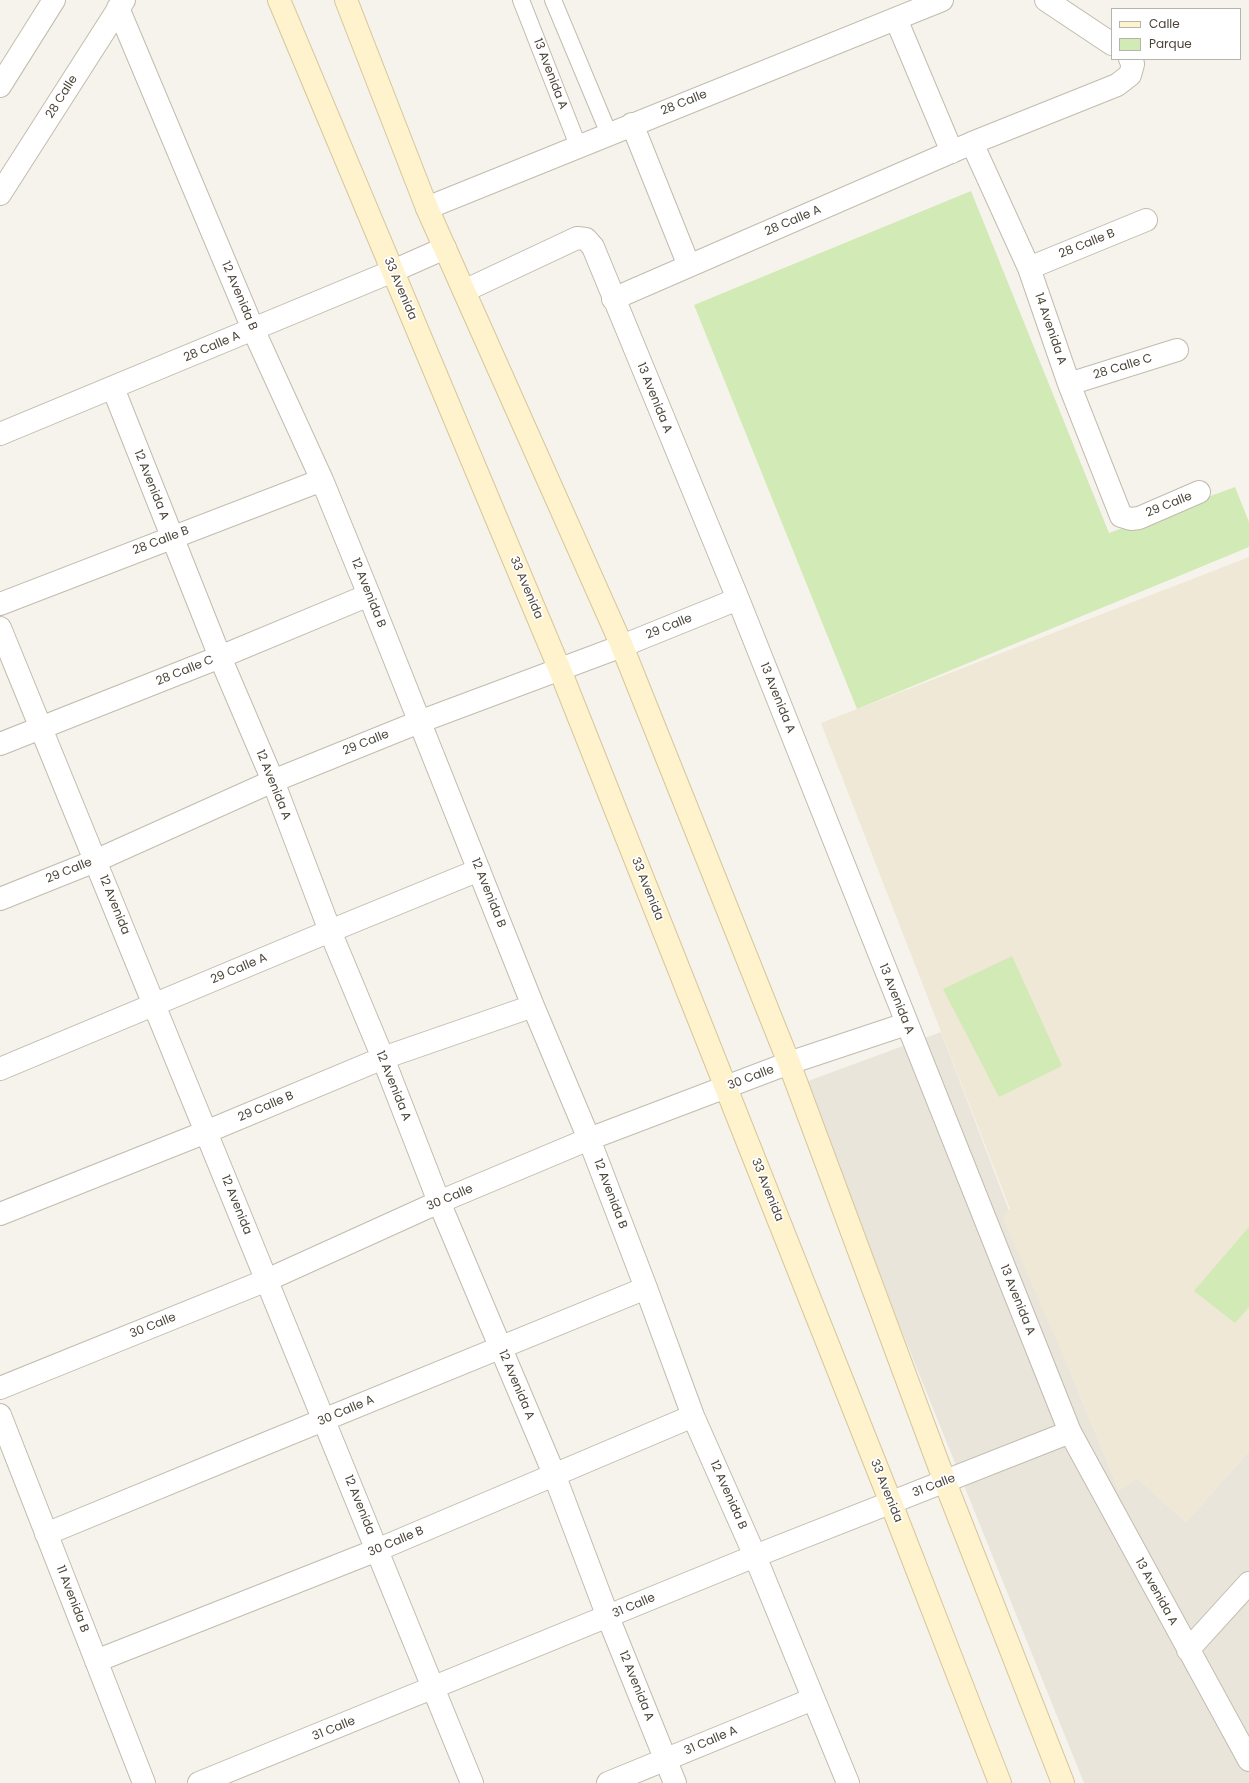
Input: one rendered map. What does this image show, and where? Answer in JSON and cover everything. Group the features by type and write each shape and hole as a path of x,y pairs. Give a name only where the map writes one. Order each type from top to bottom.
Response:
{"street":[{"path":"0,86 54,0"},
{"name":"33 Avenida","path":"279,0 560,670 891,1502 1000,1783"},
{"path":"346,0 427,208 622,646 789,1063 945,1482 1063,1783"},
{"name":"28 Calle","path":"427,208 579,148 632,124 942,0"},
{"path":"1046,0 1111,43"},
{"name":"28 Calle","path":"0,194 121,4"},
{"name":"12 Avenida B","path":"121,4 253,329 322,480 369,595 533,1006 589,1139 693,1416 755,1556 848,1783"},
{"path":"896,19 952,152"},
{"name":"28 Calle A","path":"613,299 980,140 1117,85 1130,75 1132,62"},
{"path":"632,124 689,266"},
{"name":"14 Avenida A","path":"980,140 1029,268 1069,384 1121,516 1131,519 1139,518"},
{"name":"28 Calle B","path":"1029,268 1146,220"},
{"name":"13 Avenida A","path":"464,291 577,238 586,239 593,247 613,299 738,599 906,1024 1070,1432 1249,1760"},
{"name":"28 Calle A","path":"0,434 445,248"},
{"name":"28 Calle C","path":"1069,384 1177,350"},
{"name":"12 Avenida A","path":"113,388 220,657 273,782 330,931 383,1058 439,1202 554,1474 608,1617 675,1783"},
{"name":"28 Calle B","path":"0,604 322,480"},
{"name":"29 Calle","path":"1139,518 1199,492"},
{"name":"28 Calle C","path":"0,744 220,657 369,595"},
{"name":"29 Calle","path":"0,899 96,861 273,782 419,722 560,670 738,599"},
{"name":"12 Avenida","path":"0,628 472,1783"},
{"name":"29 Calle A","path":"0,1069 479,870"},
{"name":"29 Calle B","path":"0,1214 206,1132 383,1058 533,1006"},
{"name":"30 Calle","path":"0,1388 267,1280 439,1202 589,1139 789,1063 906,1024"},
{"name":"30 Calle A","path":"46,1534 500,1346 646,1288"},
{"name":"11 Avenida B","path":"0,1414 144,1783"},
{"name":"30 Calle B","path":"96,1661 378,1550 693,1416"},
{"name":"31 Calle","path":"199,1783 755,1556 1070,1432"},
{"path":"1188,1650 1249,1583"},
{"name":"31 Calle A","path":"608,1783 813,1699"}],"lane":[{"name":"13 Avenida A","path":"521,0 579,148"},
{"path":"553,0 609,134"}],"shaded area":[{"path":"1249,557 1249,1451 1186,1522 1137,1478 1119,1490 1071,1373 1003,1219 1010,1209 821,723"},
{"path":"941,1032 1071,1373 1119,1490 1137,1478 1186,1522 1249,1451 1249,1783 1084,1783 897,1319 808,1081"}],"green space":[{"path":"971,191 1109,533 1235,487 1249,522 1249,547 857,709 694,305"},
{"path":"1012,956 1062,1066 999,1097 943,989"},
{"path":"1249,1227 1249,1307 1235,1323 1194,1291"}]}
